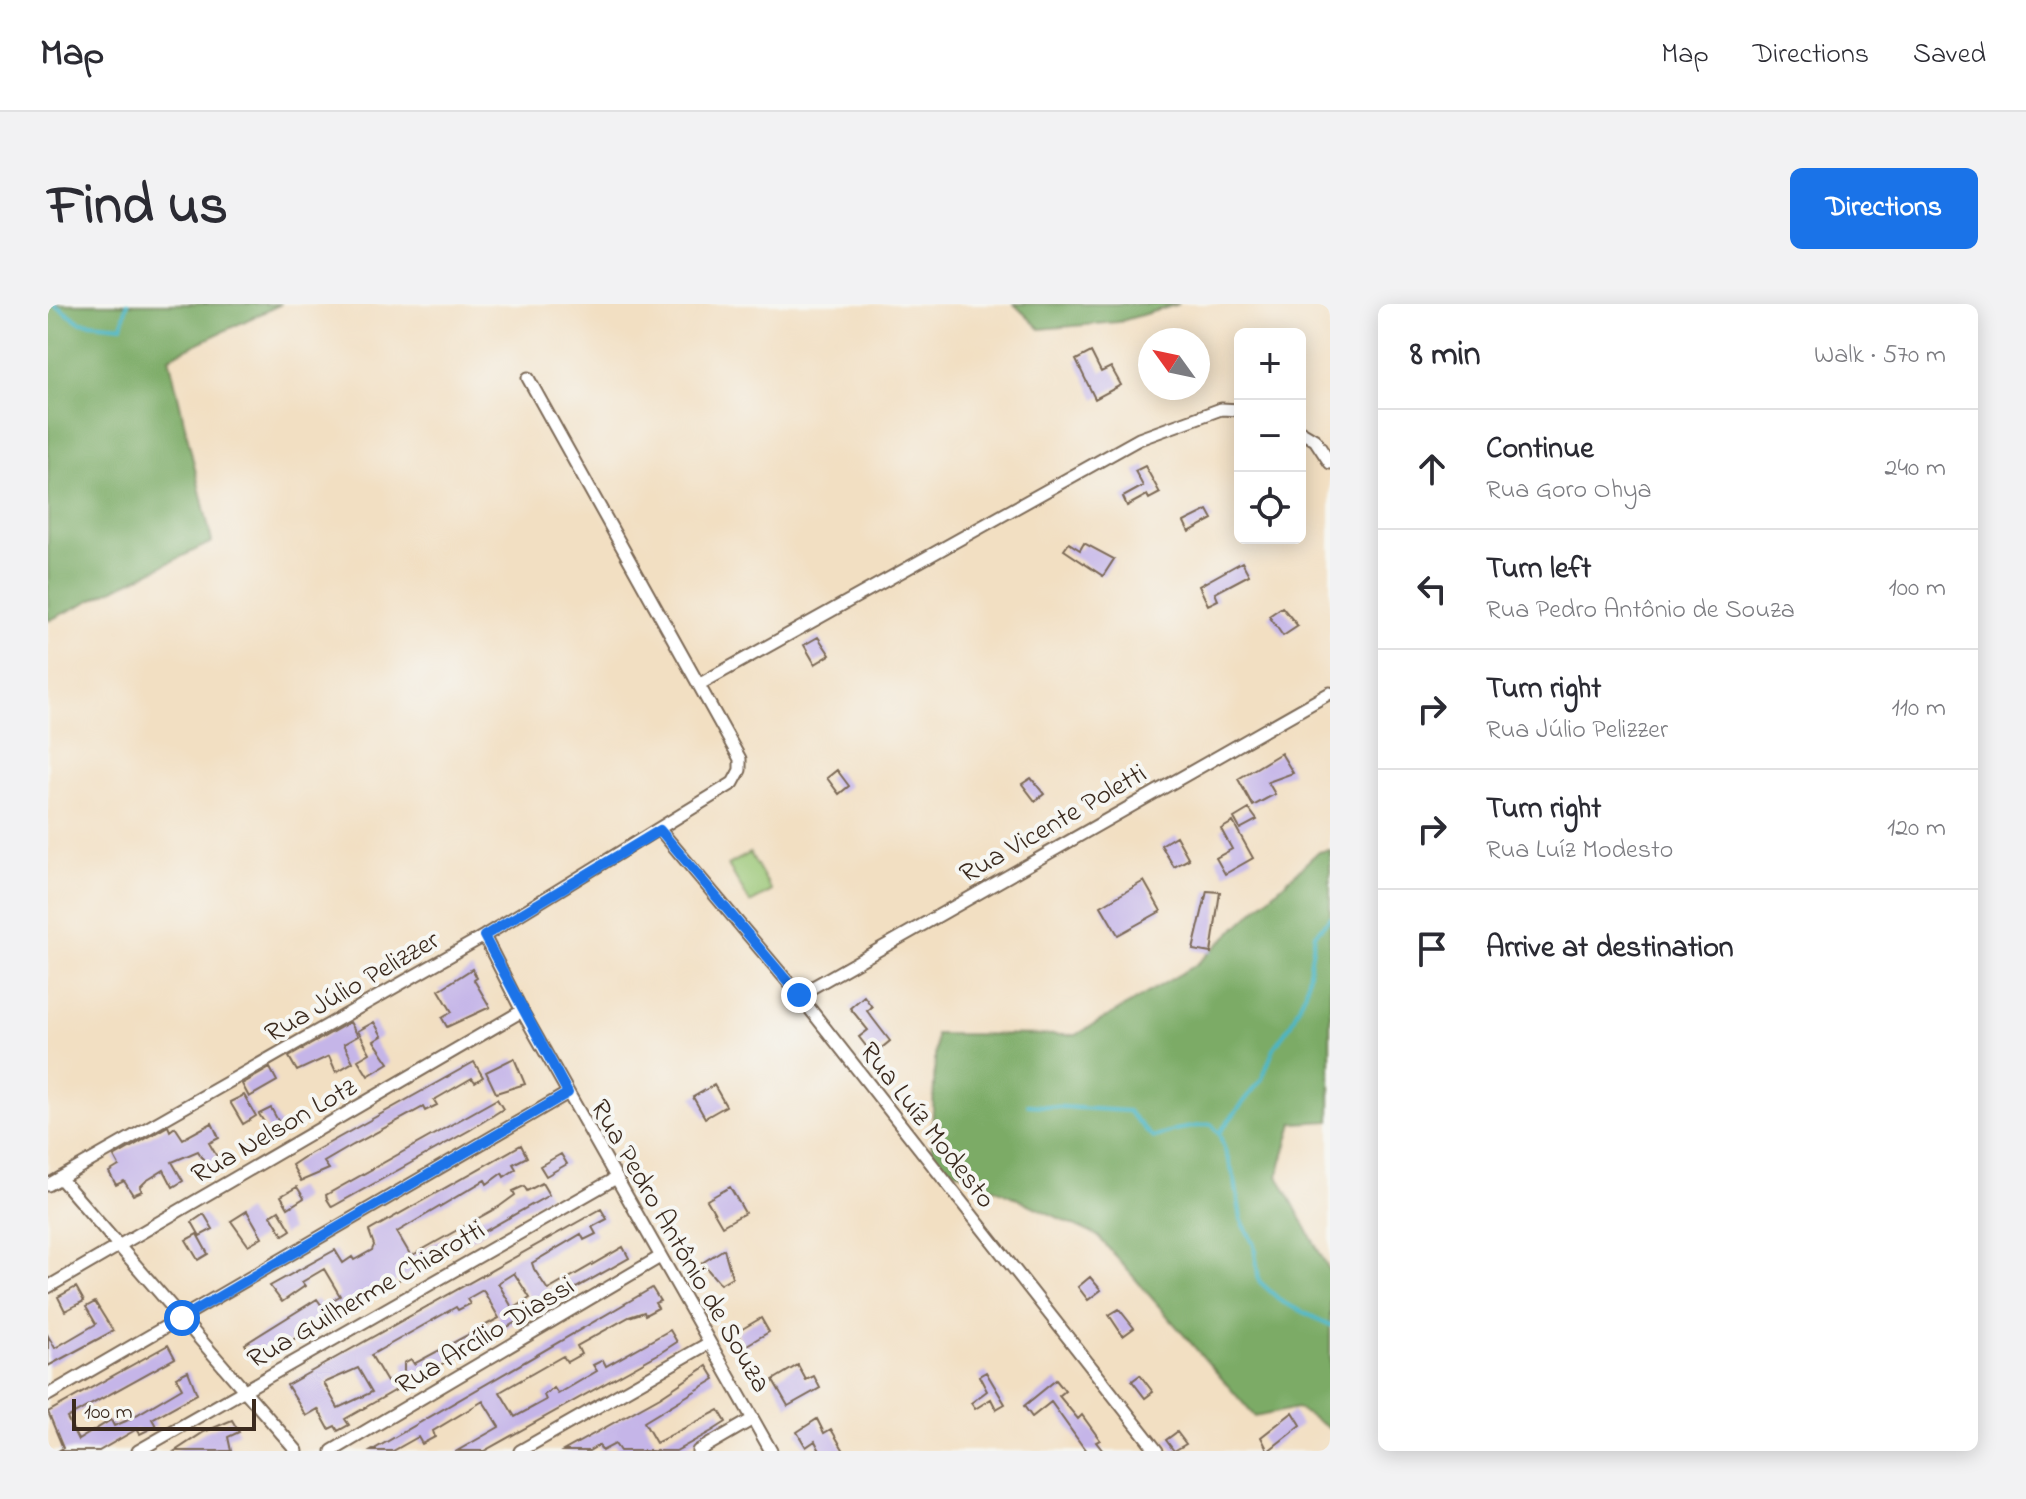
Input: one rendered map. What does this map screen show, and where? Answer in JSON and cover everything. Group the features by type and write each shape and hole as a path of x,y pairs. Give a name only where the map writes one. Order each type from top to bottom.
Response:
{"street":[{"path":"528,378 700,684 1139,439 1193,417 1221,409 1234,410"},
{"path":"1306,435 1315,440 1330,463"},
{"name":"Rua Júlio Pelizzer","path":"48,1185 484,936 733,783 740,770 740,759 700,684"},
{"name":"Rua Vicente Poletti","path":"799,995 1330,693"},
{"name":"Rua Luíz Modesto","path":"660,830 799,995 1157,1451"},
{"name":"Rua Pedro Antônio de Souza","path":"484,936 522,1011 771,1451"},
{"name":"Rua Nelson Lotz","path":"48,1287 522,1011"},
{"path":"48,1395 568,1093"},
{"path":"60,1178 297,1451"},
{"name":"Rua Guilherme Chiarotti","path":"138,1451 616,1178"},
{"name":"Rua Arcílio Diassi","path":"332,1451 660,1257"},
{"path":"520,1451 709,1343"},
{"path":"698,1451 753,1419"}],"green space":[{"path":"48,304 281,304 169,357 212,542 48,621"},
{"path":"1014,304 1179,304 1118,322 1040,329"},
{"path":"1330,850 1330,1121 1293,1123 1278,1176 1330,1272 1330,1429 1297,1408 1255,1417 1098,1236 931,1159 936,1034 1076,1035 1197,964 1318,852"},
{"path":"750,853 772,891 750,903 728,865"}],"building":[{"path":"1091,352 1101,372 1111,367 1121,385 1095,399 1076,360"},
{"path":"1145,466 1160,493 1149,499 1147,495 1127,506 1123,497 1143,486 1135,471"},
{"path":"1208,510 1213,519 1189,532 1184,522"},
{"path":"1069,543 1080,550 1084,543 1114,559 1103,576 1064,550"},
{"path":"1242,562 1249,575 1215,593 1218,600 1208,605 1199,586"},
{"path":"1282,607 1298,626 1283,636 1269,616"},
{"path":"818,637 830,655 815,664 804,645"},
{"path":"1281,753 1293,773 1268,782 1275,794 1253,806 1238,779"},
{"path":"837,770 849,786 839,794 827,778"},
{"path":"1031,778 1044,794 1035,801 1022,784"},
{"path":"1249,809 1257,820 1240,829 1234,818"},
{"path":"1233,822 1253,858 1225,874 1216,858 1232,849 1221,829"},
{"path":"1176,836 1189,859 1174,867 1161,845"},
{"path":"1144,881 1161,911 1118,935 1101,906"},
{"path":"1207,891 1220,892 1211,953 1193,950"},
{"path":"472,969 477,978 474,980 490,1007 447,1027 442,1018 452,1012 439,990"},
{"path":"864,996 872,1007 867,1011 890,1041 873,1055 859,1037 868,1030 850,1008"},
{"path":"350,1022 358,1036 344,1044 353,1062 336,1072 329,1056 297,1071 289,1057"},
{"path":"374,1022 382,1036 374,1041 389,1063 368,1076 358,1060 370,1053 358,1031"},
{"path":"514,1058 525,1084 496,1093 486,1072"},
{"path":"474,1062 483,1077 475,1082 472,1078 434,1100 437,1105 425,1111 423,1107 353,1145 324,1162 329,1169 301,1181 292,1165"},
{"path":"270,1068 277,1081 249,1097 242,1084"},
{"path":"714,1085 726,1106 705,1118 693,1097"},
{"path":"244,1095 256,1116 243,1124 230,1102"},
{"path":"497,1099 503,1109 470,1130 332,1207 327,1199 326,1195"},
{"path":"271,1108 281,1126 270,1132 259,1114"},
{"path":"212,1123 219,1138 209,1143 219,1160 208,1167 198,1151 172,1162 183,1181 173,1187 164,1170 146,1181 140,1187 142,1191 133,1195 124,1181 116,1185 109,1172 119,1166 114,1157 168,1126 170,1131 175,1127 183,1139"},
{"path":"521,1145 527,1157 513,1164 516,1169 504,1177 502,1173 487,1184 485,1180 397,1232 411,1256 500,1206 515,1195 513,1191 524,1186 527,1191 542,1183 549,1195 255,1361 245,1344 317,1299 322,1306 340,1296 324,1269 302,1282 305,1286 282,1302 270,1286 335,1250 343,1263 372,1250 374,1245 369,1231"},
{"path":"561,1154 567,1164 546,1176 540,1166"},
{"path":"297,1187 304,1198 288,1208 281,1196"},
{"path":"730,1187 745,1213 722,1226 707,1200"},
{"path":"601,1209 607,1219 592,1227 596,1234 584,1240 581,1234 532,1263 534,1269 548,1290 623,1247 629,1258 345,1419 349,1425 338,1431 335,1426 329,1429 318,1409 306,1416 287,1385","holes":["514,1273 530,1298 513,1309 498,1283","483,1290 499,1318 414,1364 411,1359 404,1363 404,1373 387,1382 371,1355 456,1307 458,1310 470,1304 467,1299","358,1368 372,1392 338,1408 324,1383"]},
{"path":"279,1210 291,1230 283,1235 271,1215"},
{"path":"247,1211 262,1237 248,1245 231,1221"},
{"path":"204,1214 213,1229 200,1236 192,1222"},
{"path":"197,1234 208,1254 198,1260 186,1240"},
{"path":"724,1249 732,1277 720,1284 702,1263"},
{"path":"1090,1277 1101,1290 1088,1300 1078,1287"},
{"path":"76,1287 84,1301 65,1311 58,1297"},
{"path":"652,1288 660,1301 655,1303 658,1308 645,1315 644,1312 629,1317 577,1346 581,1354 567,1362 563,1356 500,1392 515,1417 546,1400 544,1395 554,1388 558,1394 597,1371 593,1365 603,1360 606,1366 670,1330 677,1342 660,1353 484,1451 457,1451 499,1427 483,1401 433,1431 435,1437 422,1444 418,1437 393,1451 371,1451"},
{"path":"95,1302 113,1331 48,1366 48,1336 55,1348 96,1324 86,1307"},
{"path":"1119,1309 1134,1328 1123,1336 1109,1315"},
{"path":"761,1318 769,1332 745,1346 737,1332"},
{"path":"168,1345 175,1358 67,1418 78,1440 111,1420 114,1426 126,1421 182,1388 176,1377 188,1371 197,1394 152,1419 156,1426 140,1434 137,1429 99,1451 58,1451 63,1448 48,1412"},
{"path":"798,1365 806,1380 814,1376 820,1388 788,1406 773,1380"},
{"path":"707,1366 715,1379 644,1422 656,1443 719,1410 726,1422 712,1431 676,1451 620,1451 615,1444 602,1451 599,1445 589,1451 563,1451 660,1397"},
{"path":"986,1372 1005,1404 996,1409 991,1399 975,1409 971,1403 987,1391 979,1376"},
{"path":"1140,1375 1153,1392 1145,1398 1132,1381"},
{"path":"1056,1380 1065,1391 1059,1396 1078,1419 1082,1415 1100,1440 1096,1442 1103,1451 1086,1451 1051,1402 1032,1417 1024,1406"},
{"path":"1293,1412 1301,1425 1268,1451 1261,1437"},
{"path":"817,1419 824,1433 831,1429 844,1451 820,1451 815,1441 806,1447 797,1432"},
{"path":"232,1420 239,1432 228,1437 231,1451 175,1451 204,1432"},
{"path":"1177,1432 1186,1444 1174,1451 1166,1440"}],"waterway":[{"path":"53,304 80,322 122,326 127,304"},
{"path":"1330,918 1315,934 1306,991 1291,1024 1275,1046 1262,1079 1219,1133 1235,1180 1241,1219 1254,1245 1259,1281 1282,1302 1330,1325"},
{"path":"1028,1105 1128,1111 1153,1138 1174,1130 1211,1124 1219,1133"}],"route":[{"path":"182,1318 568,1093 484,936 660,830 799,995"}]}
